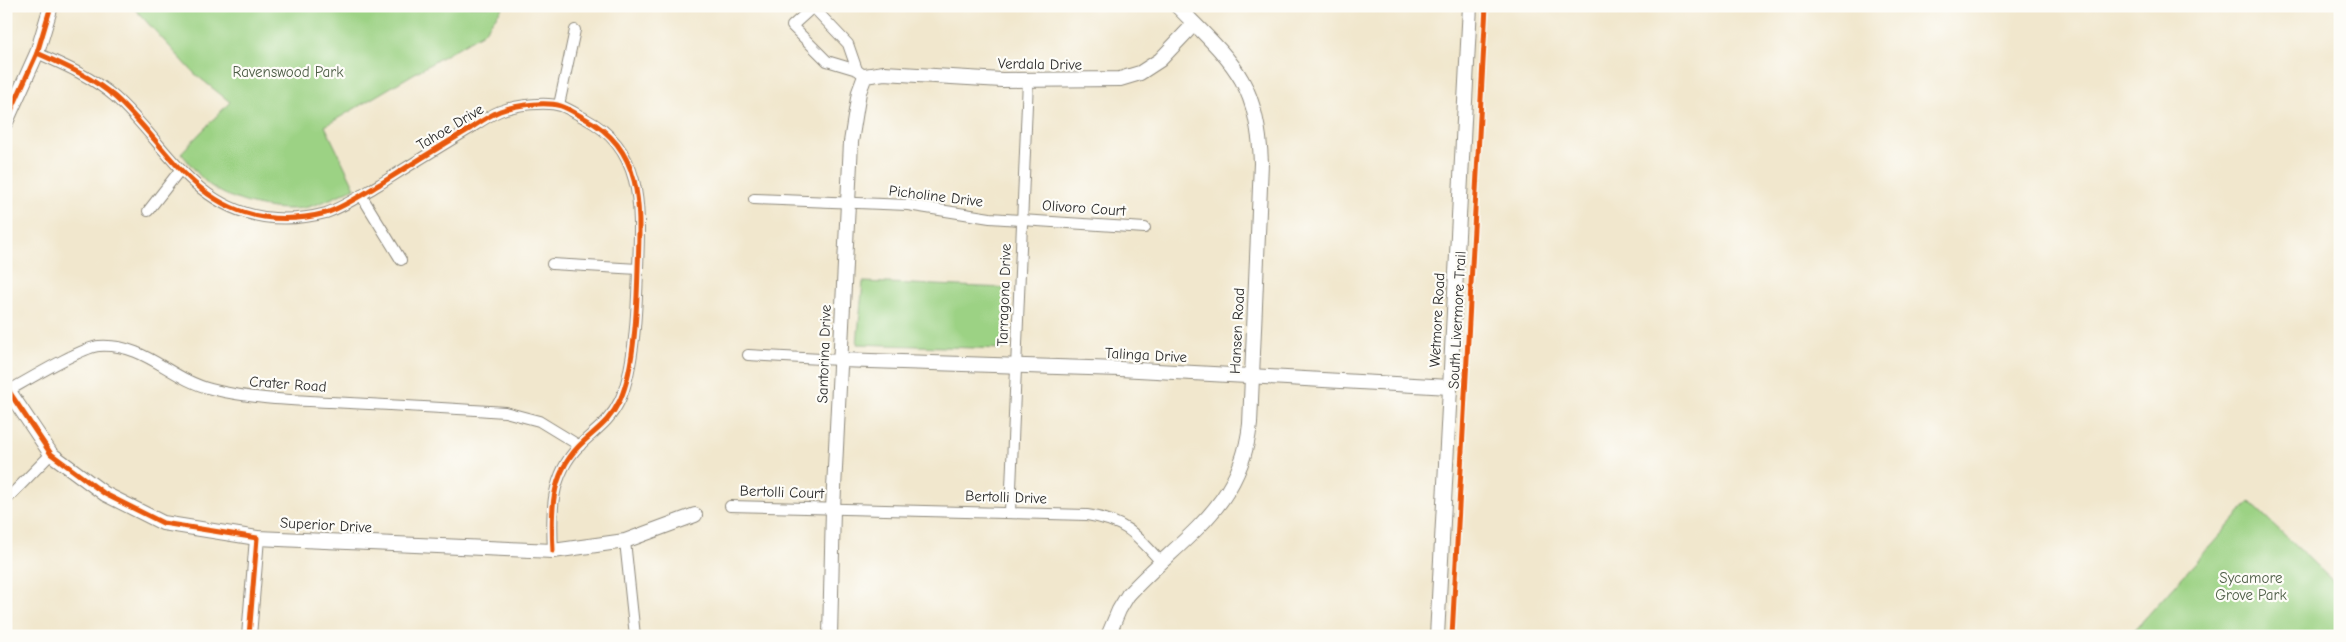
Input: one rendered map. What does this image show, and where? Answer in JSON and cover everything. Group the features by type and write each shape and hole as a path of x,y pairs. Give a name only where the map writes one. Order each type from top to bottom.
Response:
{"street":[{"path":"6,122 37,52 51,6"},
{"name":"Hansen Road","path":"1108,636 1119,610 1128,595 1210,515 1228,493 1240,471 1248,445 1261,163 1260,134 1251,100 1236,70 1224,53 1177,6"},
{"name":"Wetmore Road","path":"1437,636 1470,6"},
{"path":"813,7 848,44 861,73 827,61 792,26 813,7"},
{"name":"Verdala Drive","path":"861,73 1028,80 1100,81 1130,77 1160,60 1194,24"},
{"path":"559,105 575,30"},
{"name":"Tahoe Drive","path":"37,52 71,68 117,98 195,186 234,208 264,218 297,218 327,213 362,195 500,111 529,104 559,105 600,126 621,151 634,174 638,205 638,269 630,373 620,401 611,415 564,465 553,494 551,521 553,551"},
{"name":"Santorina Drive","path":"830,636 833,509 847,204 852,134 861,73"},
{"name":"Tarragona Drive","path":"1010,512 1028,80"},
{"path":"148,211 180,170"},
{"path":"362,195 401,260"},
{"name":"Picholine Drive","path":"754,200 908,205 990,218 1022,219"},
{"name":"Olivoro Court","path":"1022,219 1145,228"},
{"path":"552,264 638,269"},
{"name":"Crater Road","path":"7,389 69,358 98,346 127,349 146,355 184,379 209,389 254,397 505,412 539,421 580,446"},
{"path":"748,355 840,360"},
{"name":"Talinga Drive","path":"840,360 1016,366 1450,387"},
{"name":"Superior Drive","path":"7,389 51,454 105,494 163,523 257,538 553,551 625,541 695,515"},
{"path":"6,500 51,454"},
{"name":"Bertolli Court","path":"730,506 833,509"},
{"name":"Bertolli Drive","path":"833,509 884,508 1087,515 1110,519 1129,529 1161,562"},
{"path":"249,636 257,538"},
{"path":"625,541 635,636"}],"green space":[{"name":"Ravenswood Park","path":"132,6 504,6 483,33 325,126 355,188 308,207 283,209 241,201 216,189 203,179 181,153 230,102 195,74"},
{"path":"863,282 1007,288 1004,349 857,344"},
{"name":"Sycamore Grove Park","path":"2250,502 2340,588 2340,636 2129,636"}],"cycle path":[{"path":"6,122 37,53 51,6"},
{"name":"South Livermore Trail","path":"1452,636 1486,6"},
{"path":"37,53 87,77 115,97 180,169 217,200 239,210 264,217 287,218 319,215 347,204 489,117 514,107 530,104 561,106 571,110 605,132 619,147 629,165 635,184 638,204 638,283 632,353 625,386 616,408 579,446 562,470 554,496 552,523 553,551"},
{"path":"6,387 51,454 105,494 163,523 257,538 249,636"}]}
